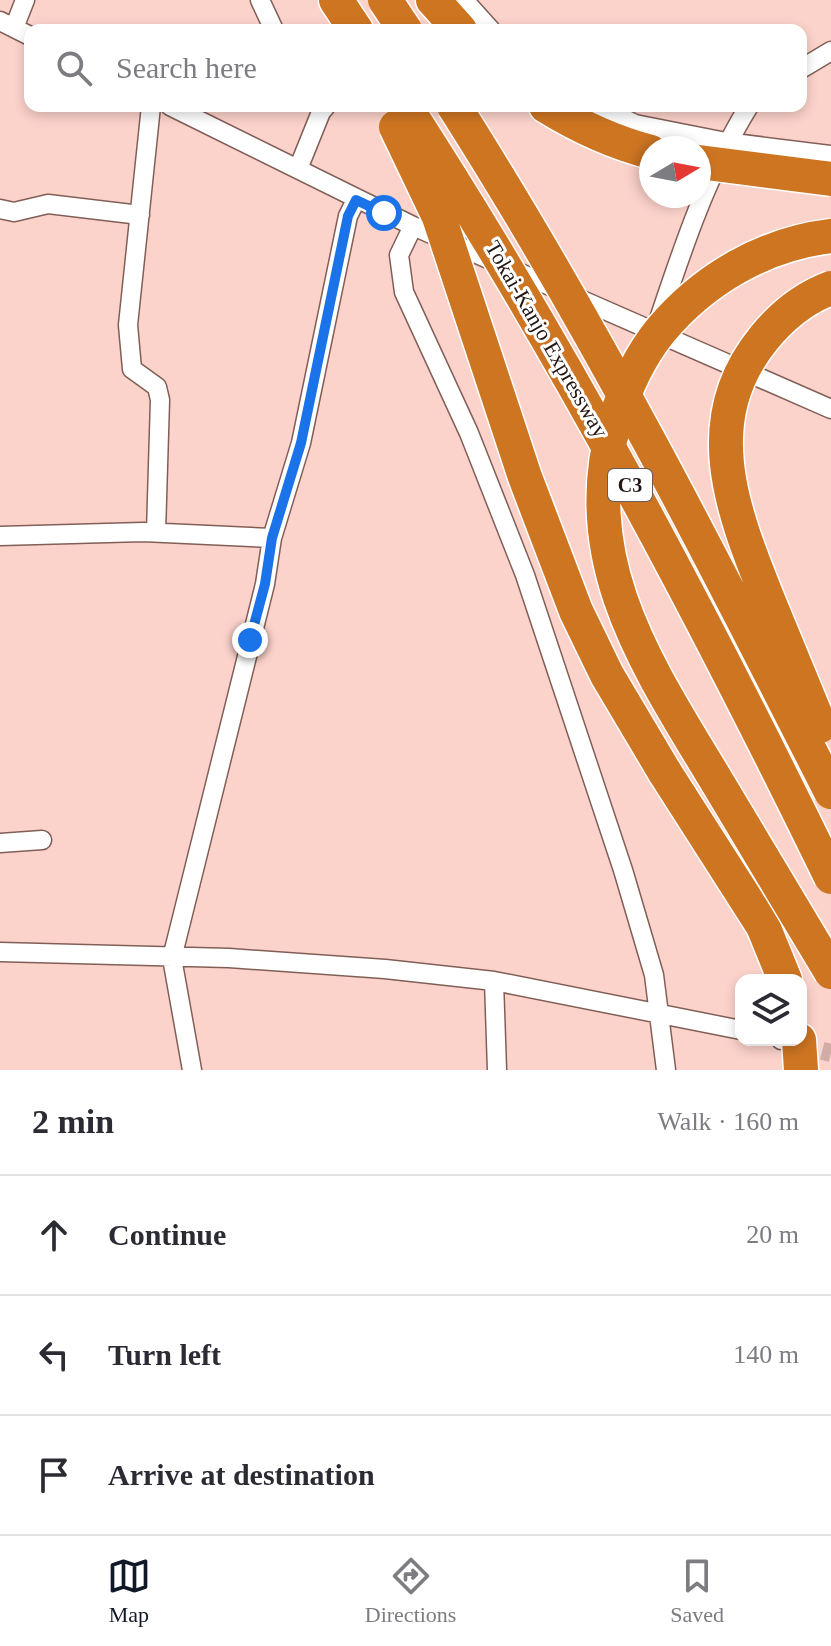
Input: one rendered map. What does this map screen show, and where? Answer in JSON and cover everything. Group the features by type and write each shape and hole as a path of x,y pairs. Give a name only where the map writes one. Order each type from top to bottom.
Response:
{"highway":[{"path":"321,0 336,24"},
{"path":"336,0 352,24"},
{"path":"408,10 444,24"},
{"path":"388,112 439,217 525,477 576,611 607,675 763,926 783,974"},
{"name":"Tokai-Kanjo Expressway","path":"409,112 544,329 717,650 831,877"},
{"name":"Tokai-Kanjo Expressway","path":"458,112 538,244 655,451 831,792"},
{"path":"556,112 581,127 639,149"},
{"path":"711,164 831,179"},
{"path":"831,236 788,245 757,256 702,289 677,311 649,348 623,395 605,464 602,500 612,574 638,647 831,972"},
{"path":"831,288 795,307 755,349 739,376 728,408 725,442 728,480 738,521 831,754"},
{"path":"799,1046 801,1070"}],"street":[{"path":"15,29 25,0"},
{"path":"260,0 271,24"},
{"path":"464,0 486,24"},
{"path":"807,65 831,51"},
{"path":"150,112 128,325 132,369 157,387 160,400 156,532"},
{"path":"182,112 356,200 831,409"},
{"path":"298,169 320,112"},
{"path":"610,112 635,124 726,142 831,155"},
{"path":"654,332 699,202 726,142 745,112"},
{"path":"192,1070 172,958 265,584 272,538 301,443 348,216 356,200"},
{"path":"0,209 14,212 48,204 140,215"},
{"path":"413,226 399,255 404,292 469,433 525,575 654,975 666,1070"},
{"path":"0,536 156,532 272,538"},
{"path":"0,843 42,840"},
{"path":"0,952 229,958 385,969 494,981 735,1029"},
{"path":"494,981 497,1070"}],"tunnel":[{"path":"804,1046 831,1053"}],"route":[{"path":"250,640 265,584 272,538 301,443 348,216 356,200 384,213"}]}
